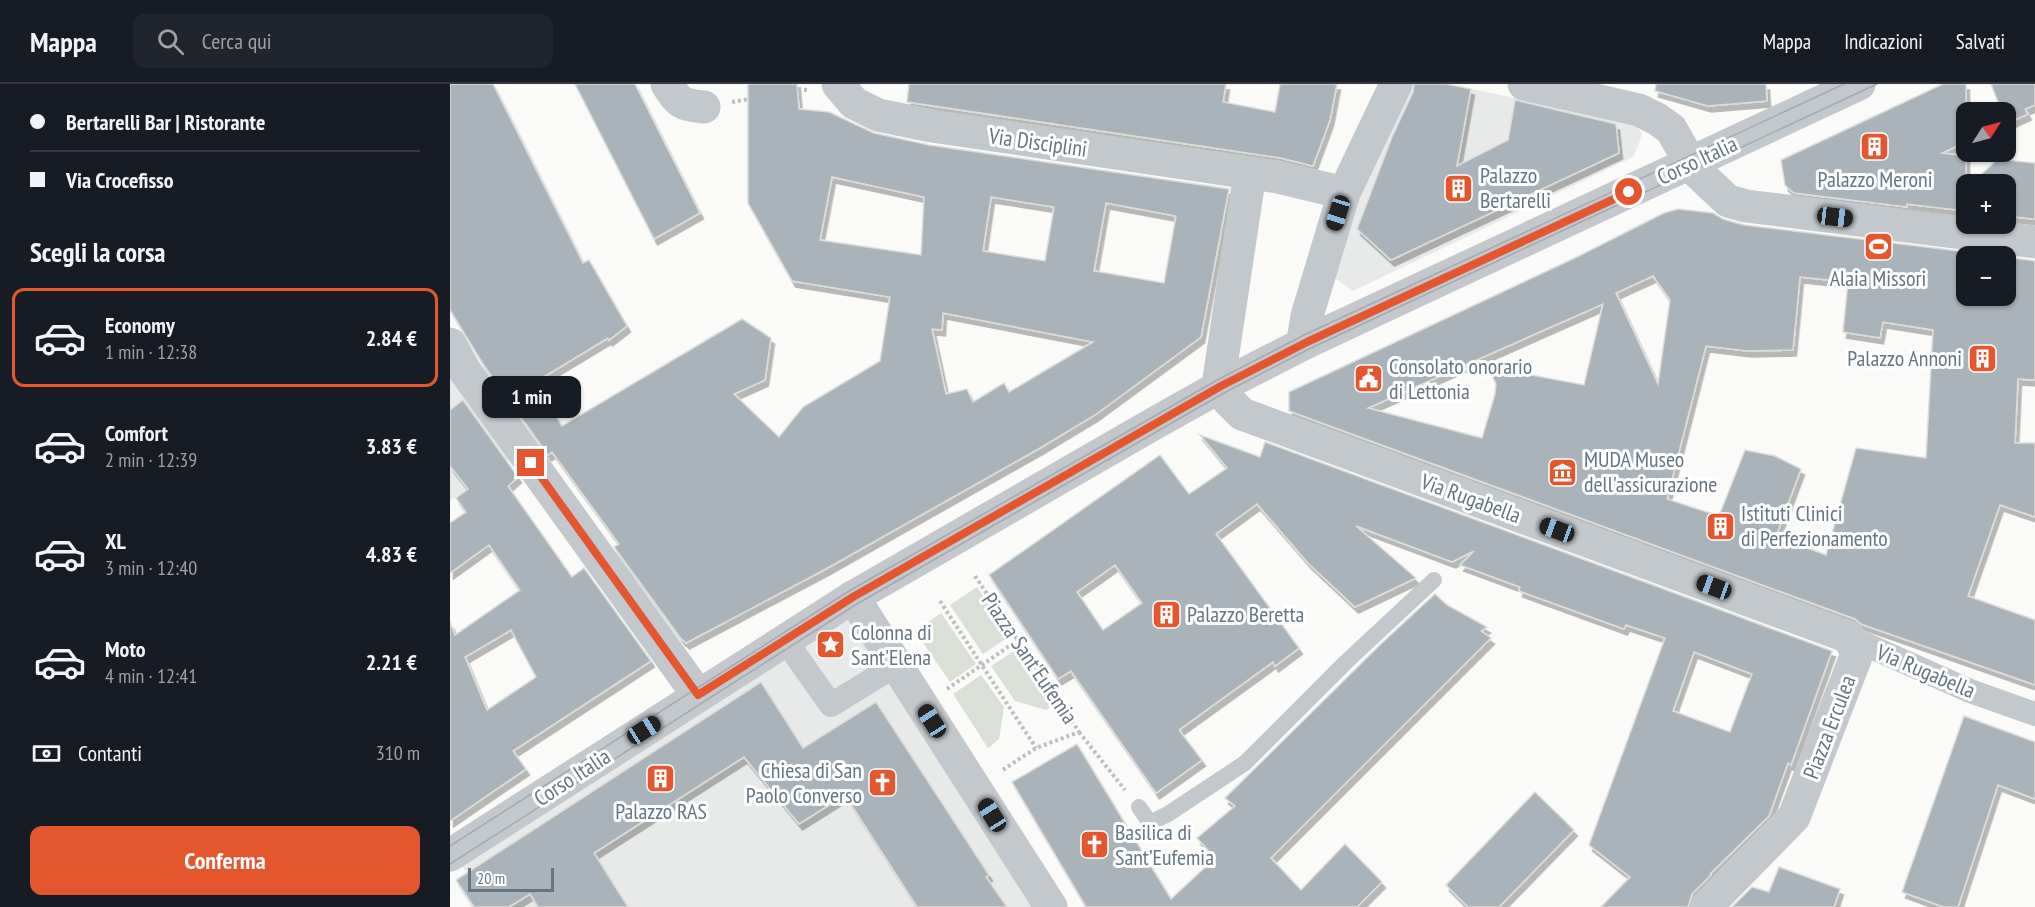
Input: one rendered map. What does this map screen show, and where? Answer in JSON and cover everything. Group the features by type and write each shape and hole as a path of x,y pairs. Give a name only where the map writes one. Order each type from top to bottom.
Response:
{"street":[{"path":"667,84 678,101 689,106 704,107"},
{"path":"1307,342 1304,335 1307,316 1344,193 1396,84"},
{"path":"1524,84 1639,110 1657,119 1671,129 1694,169 1728,201 1746,206 2035,243"},
{"name":"Corso Italia","path":"450,855 853,597 1221,386 1307,342 1859,84"},
{"name":"Via Disciplini","path":"823,87 878,115 932,126 1278,177 1344,193"},
{"path":"1221,386 1219,379 1222,353 1250,173"},
{"path":"450,344 465,371 698,695"},
{"name":"Via Rugabella","path":"1221,386 1228,400 1242,414 1849,637 1970,691 2035,714"},
{"path":"853,597 896,665 989,786 1051,907"},
{"name":"Piazza Erculea","path":"1706,907 1794,817 1857,654 1849,637"},
{"path":"785,639 831,705 896,665"}],"lane":[{"path":"1139,807 1150,823 1168,814 1245,763 1346,662 1434,580"}],"path":[{"path":"798,90 823,87"},
{"name":"Piazza Sant'Eufemia","path":"975,576 1079,732 1036,748 989,786"},
{"name":"Piazza Sant'Eufemia","path":"940,601 1036,748"},
{"path":"944,692 1018,640"},
{"path":"1079,732 1139,807"}],"shaded area":[{"name":"Palazzo Bertarelli","path":"1410,84 1446,84 1636,122 1642,135 1633,157 1353,291 1328,274 1345,223"},
{"path":"450,372 512,457 450,501"},
{"path":"977,587 1010,636 983,654 950,605"},
{"path":"855,609 1046,907 493,907 462,866"},
{"path":"941,613 976,664 950,682 915,631"},
{"path":"1017,649 1055,703 1046,710 1015,701 991,666"},
{"path":"981,675 1004,707 999,739 988,748 953,694"}],"building":[{"path":"450,84 493,84 583,263 589,260 627,326 609,340 608,338 535,382 562,426 742,319 771,338 765,380 734,394 779,437 803,407 880,361 890,297 792,281 748,203 748,84 797,84 799,109 829,112 874,133 929,145 1229,189 1201,337 1095,415 1040,448 824,570 686,643 614,547 619,544 552,452 548,455 483,364 450,310","holes":["832,177 924,197 921,255 820,240","991,197 1054,207 1045,261 983,251","1106,203 1176,216 1164,283 1094,271","943,313 1093,342 1009,392 1004,383 973,402 967,389 946,394 932,329 942,330"]},
{"path":"575,84 635,84 700,213 654,239"},
{"path":"909,84 1226,84 1223,102 1275,112 1280,84 1337,84 1330,120 1313,166 1281,158 907,102"},
{"name":"Palazzo Bertarelli","path":"1414,84 1446,84 1471,89 1457,166 1508,140 1515,100 1616,124 1619,153 1391,260 1357,229 1392,137 1413,92"},
{"path":"1656,84 1766,84 1767,101 1708,106 1655,91"},
{"name":"Palazzo Meroni","path":"1943,84 1966,84 1966,102 1956,102 1956,147 1942,153 1956,155 1956,162 1966,162 1966,174 1956,174 1956,210 1907,204 1907,207 1794,193 1785,185 1781,160"},
{"path":"1991,84 2035,84 2035,105 2025,109 2028,114 2016,119 2016,102 1998,102"},
{"path":"1995,162 2035,163 2035,219 2016,217 2016,174 1982,174"},
{"path":"1678,209 1713,213 1723,219 1744,225 1956,251 1956,306 2016,306 2016,258 2035,261 2035,380 2018,379 2015,443 2035,443 2035,517 2000,505 1968,596 2035,620 2035,685 1861,624 1855,619 1289,411 1289,392 1577,257 1664,213","holes":["1653,276 1670,300 1658,384 1616,293","1800,277 1848,282 1843,332 1880,338 1883,322 1933,330 1926,458 1856,448 1826,555 1776,536 1801,469 1775,456 1745,450 1719,516 1667,499 1706,346 1748,351 1793,350","1603,304 1584,385 1488,367 1496,384 1482,438 1368,408"]},
{"path":"463,400 518,477 508,486 572,577 584,568 651,661 513,751 526,769 450,821 450,622 455,635 520,590 489,545 450,573 450,523 466,512 456,498 468,489 450,466 450,410","holes":["511,630 536,677 487,710 465,657"]},
{"path":"1200,435 1260,457 1265,442 1832,651 1791,765 1788,763 1769,816 1692,894 1688,907 1601,907 1630,877 1589,845 1665,638 1626,625 1624,629 1519,591 1520,587 1460,565 1474,551 1452,562 1356,526 1416,578 1355,607 1308,563 1257,504 1216,534 1299,648 1275,666 1273,662 1179,730 1202,760 1156,793 1071,671 1058,679 989,575 1160,455 1189,494 1227,468","holes":["1115,565 1142,603 1103,630 1077,592","1694,652 1752,674 1730,732 1673,711"]},
{"path":"1435,594 1447,605 1487,627 1481,631 1491,638 1271,858 1301,890 1345,844 1382,882 1357,907 1086,907 1012,782 1077,744 1171,899 1215,858 1197,838 1235,806 1225,798"},
{"path":"761,682 803,748 876,702 989,875 986,877 1007,907 917,907 845,795 799,824 744,757 594,853 628,907 538,907 530,894 509,907 474,907 456,880"},
{"path":"1964,716 2035,742 2035,799 1998,785 1958,907 1944,907 1902,892"},
{"path":"1535,792 1574,830 1499,907 1468,907 1446,885"},
{"path":"1779,867 1840,889 1834,907 1732,907 1752,887 1769,892"}],"tram line":[{"path":"450,846 849,591 1219,379 1304,335 1844,84"},
{"path":"450,864 857,604 1224,393 1309,349 1877,84"}],"place":[{"name":"Palazzo Meroni","path":"1875,147"},
{"name":"Palazzo Bertarelli","path":"1459,188"},
{"name":"Alaia Missori","path":"1878,246"},
{"name":"Palazzo Annoni","path":"1983,358"},
{"name":"Consolato onorario di Lettonia","path":"1368,379"},
{"name":"MUDA Museo dell'assicurazione","path":"1563,472"},
{"name":"Istituti Clinici di Perfezionamento","path":"1720,526"},
{"name":"Palazzo Beretta","path":"1166,614"},
{"name":"Colonna di Sant'Elena","path":"830,645"},
{"name":"Palazzo RAS","path":"661,779"},
{"name":"Chiesa di San Paolo Converso","path":"883,783"},
{"name":"Basilica di Sant’Eufemia","path":"1094,845"}],"route":[{"path":"531,463 698,695 853,597 1221,386 1307,342 1629,192"}]}
